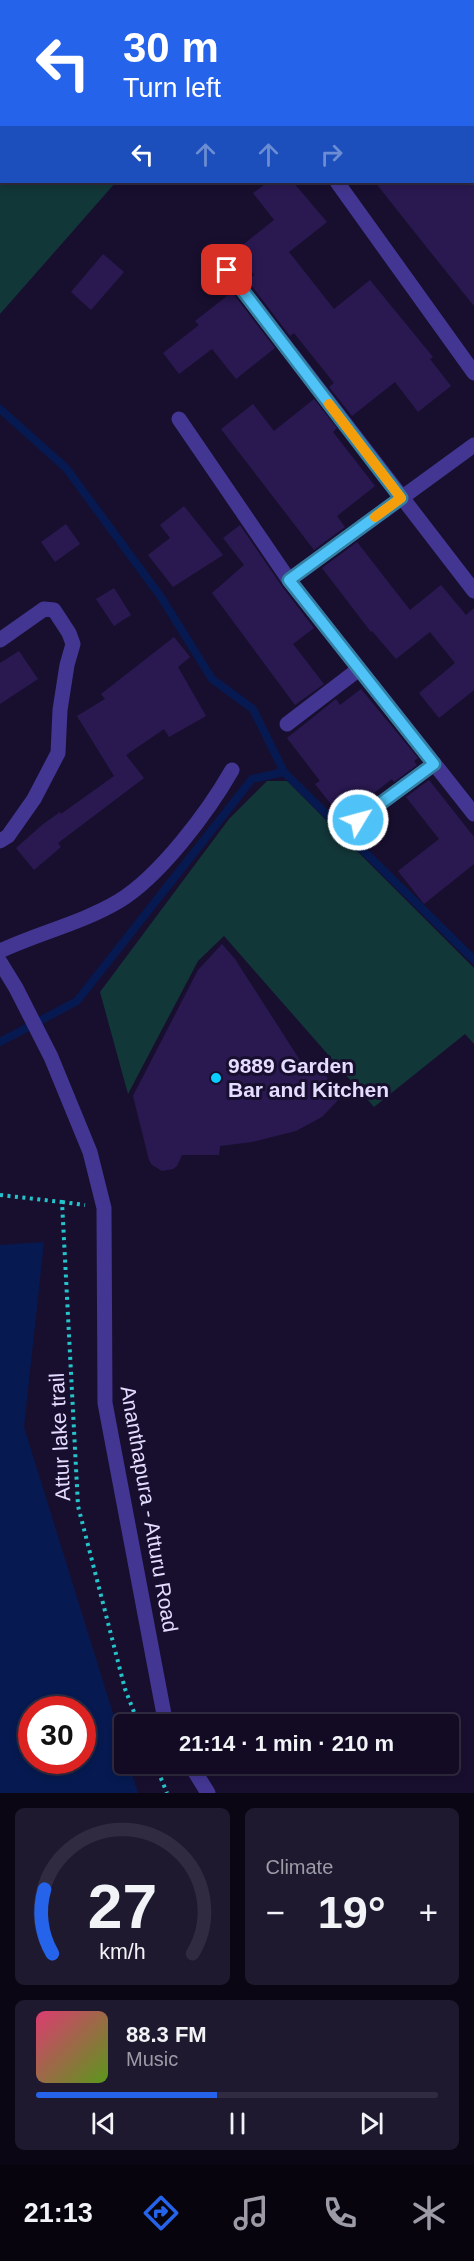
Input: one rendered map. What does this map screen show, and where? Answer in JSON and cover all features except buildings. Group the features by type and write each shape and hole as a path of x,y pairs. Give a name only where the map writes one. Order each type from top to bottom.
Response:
{"street":[{"path":"338,183 474,373"},
{"path":"227,270 474,591"},
{"path":"179,419 289,580 474,814"},
{"path":"289,580 474,445"},
{"path":"0,640 44,609 54,610 69,633 73,644 66,665 60,710 58,753 34,799 8,836 0,841"},
{"path":"287,724 359,669"},
{"path":"358,820 434,764"},
{"path":"0,951 119,901 152,876 213,802 232,770"},
{"name":"Ananthapura - Atturu Road","path":"0,962 51,1057 90,1152 104,1208 105,1403 164,1714"},
{"path":"196,1774 208,1793"}],"path":[{"name":"Attur lake trail","path":"0,1195 62,1202 78,1506 125,1689 135,1714"},
{"path":"159,1774 167,1793"}],"green space":[{"path":"0,183 115,183 0,314"},
{"path":"267,781 287,781 474,968 474,1044 465,1034 374,1107 224,936 198,961 128,1094 100,992 229,819"}],"shaded area":[{"path":"44,1242 24,1427 114,1717 114,1774 132,1774 138,1793 0,1793 0,1245"}],"waterway":[{"path":"0,409 66,468 161,597 212,679 253,709 284,772"},
{"path":"0,1042 77,1001 252,779 284,772 474,960"}],"slow traffic":[{"path":"329,404 401,498 375,517"}],"place":[{"name":"9889 Garden Bar and Kitchen","path":"216,1078"}],"route":[{"path":"227,270 401,498 289,580 434,764 358,820"}]}
